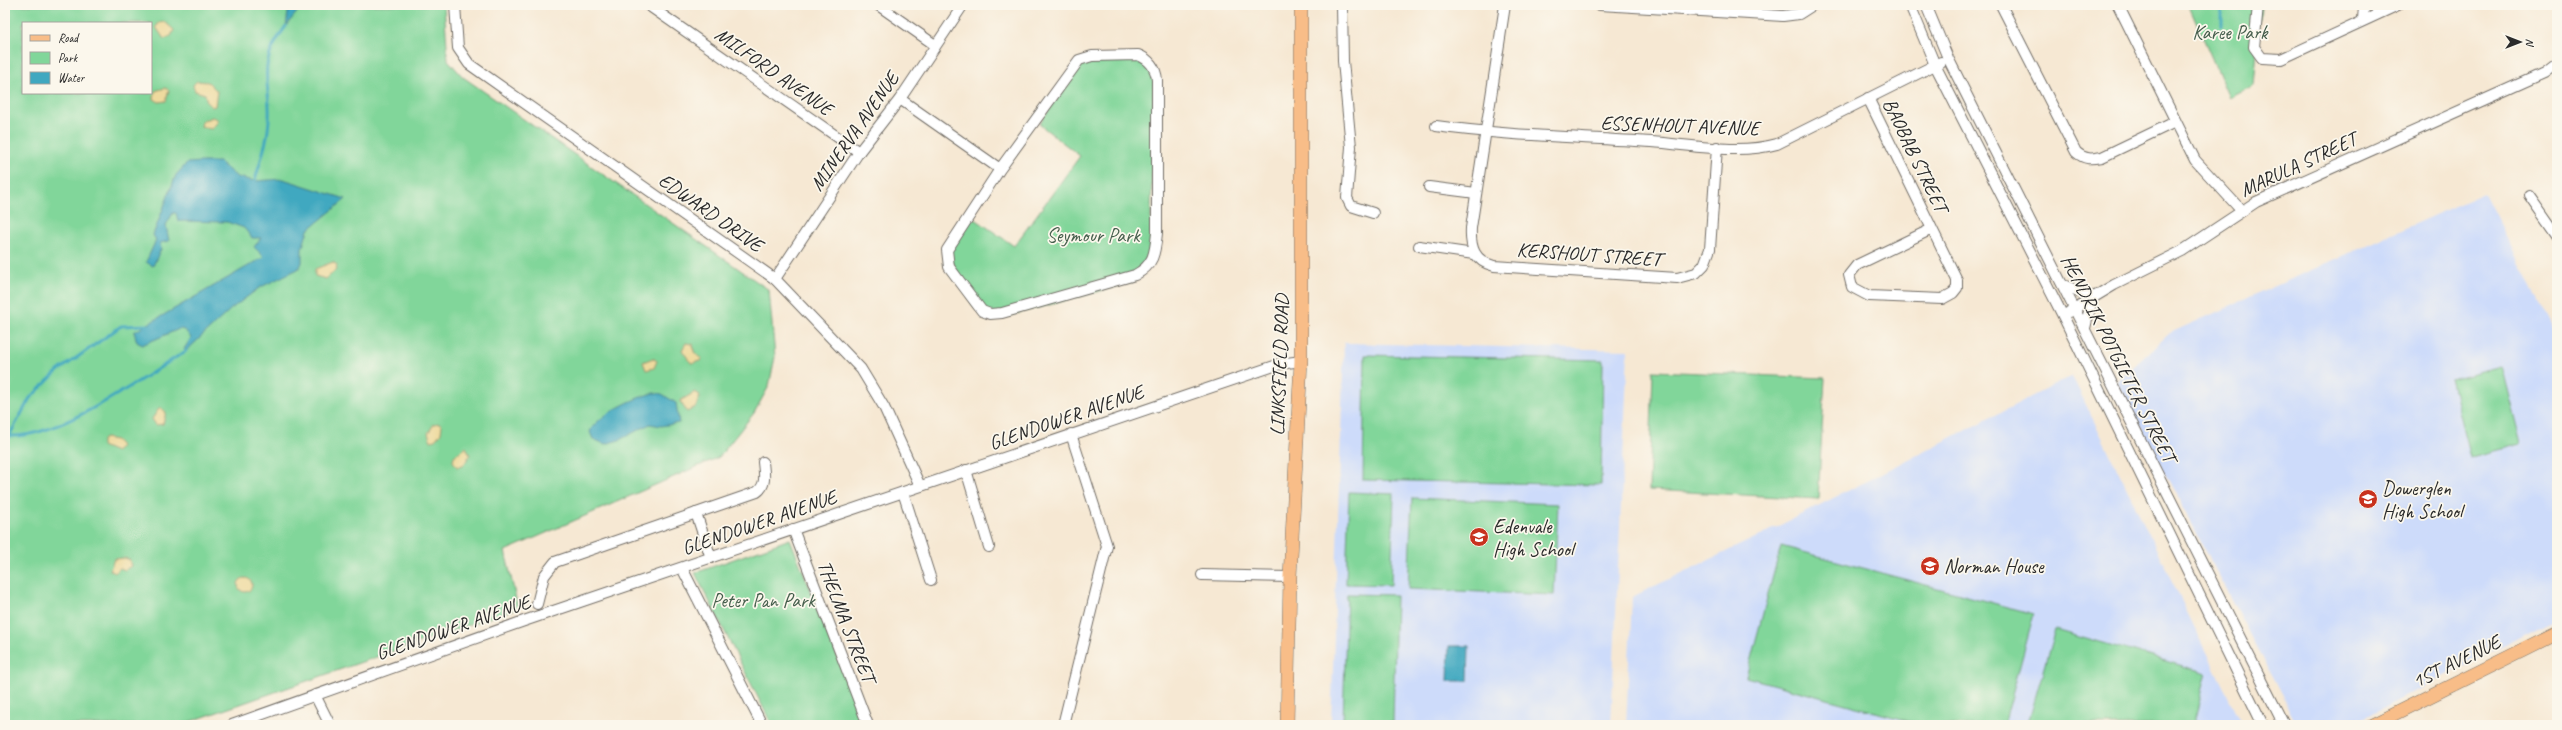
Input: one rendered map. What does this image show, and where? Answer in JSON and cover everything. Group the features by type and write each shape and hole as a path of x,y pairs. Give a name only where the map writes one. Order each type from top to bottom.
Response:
{"main road":[{"name":"LINKSFIELD ROAD","path":"1287,725 1290,577 1301,361 1301,5"},
{"name":"1ST AVENUE","path":"2372,725 2557,633"}],"street":[{"name":"EDWARD DRIVE","path":"455,5 458,48 469,64 775,279 861,369 884,407 920,486"},
{"name":"MILFORD AVENUE","path":"648,5 859,152"},
{"path":"878,5 935,45"},
{"name":"MINERVA AVENUE","path":"775,279 859,152 900,99 963,5"},
{"path":"1342,5 1343,61 1351,147 1347,198 1351,206 1373,212"},
{"path":"1419,246 1474,254 1471,235 1476,193 1487,133 1504,5"},
{"path":"1600,5 1783,16 1800,14 1813,5"},
{"name":"HENDRIK POTGIETER STREET","path":"1910,5 1935,65 2062,316 2263,725"},
{"name":"HENDRIK POTGIETER STREET","path":"1926,5 1948,58 2284,725"},
{"path":"2001,5 2076,152 2081,156 2089,159 2102,157 2175,122"},
{"path":"2118,5 2175,122 2198,165 2241,210"},
{"path":"2258,5 2254,47 2262,58 2267,60 2281,59 2398,5"},
{"path":"2363,20 2364,5"},
{"path":"1138,55 1144,57 1152,66 1157,80 1157,233 1155,253 1145,270 1135,276 1002,313 990,314 982,311 949,267 947,250 1000,169 1079,60 1092,56 1138,55"},
{"name":"ESSENHOUT AVENUE","path":"1436,126 1487,133 1754,148 1777,144 1948,58"},
{"name":"MARULA STREET","path":"2062,316 2182,251 2241,210 2544,73 2557,63"},
{"name":"BAOBAB STREET","path":"1868,98 1958,280 1957,288 1950,296 1936,299 1869,296 1860,293 1852,287 1849,275 1857,265 1932,229"},
{"path":"900,99 1000,169"},
{"name":"KERSHOUT STREET","path":"1474,254 1482,261 1494,266 1647,277 1688,277 1696,273 1704,265 1710,249 1717,147"},
{"path":"1429,187 1476,193"},
{"path":"2529,195 2557,235"},
{"path":"2063,285 2093,298 2085,328"},
{"name":"GLENDOWER AVENUE","path":"232,725 524,621 1071,434 1280,364 1301,361"},
{"path":"1063,725 1107,546 1071,434"},
{"path":"537,604 544,576 554,562 760,490 765,479 763,462"},
{"path":"966,470 989,547"},
{"path":"903,492 931,580"},
{"path":"696,513 711,558"},
{"name":"THELMA STREET","path":"793,529 868,725"},
{"path":"682,568 762,725"},
{"path":"1202,575 1290,577"},
{"path":"2215,626 2230,618"},
{"path":"315,696 330,725"}],"shaded area":[{"name":"Dowerglen High School","path":"2484,193 2557,338 2557,617 2351,725 2297,725 2117,382 2170,333"},
{"name":"Edenvale High School","path":"1344,343 1628,350 1611,725 1331,725"},
{"name":"Norman House","path":"2072,376 2242,725 1626,725 1632,597 1761,535"}],"green space":[{"path":"5,5 444,5 448,60 463,77 769,290 775,357 769,386 754,413 719,457 505,551 518,608 180,725 5,725"},
{"name":"Karee Park","path":"2189,5 2261,5 2254,85 2229,98"},
{"name":"Seymour Park","path":"1091,60 1144,60 1154,75 1150,262 1134,282 1001,318 974,307 945,247 968,214 1014,246 1080,156 1039,124 1081,63"},
{"path":"1365,355 1603,360 1601,485 1363,480"},
{"path":"2501,366 2521,444 2471,457 2451,379"},
{"path":"1653,371 1825,378 1818,499 1649,490"},
{"path":"1349,492 1394,494 1391,585 1346,584"},
{"path":"1412,498 1558,504 1554,595 1408,589"},
{"name":"Peter Pan Park","path":"790,539 865,725 772,725 695,573"},
{"path":"1781,546 2034,614 2004,725 1923,725 1746,677"},
{"path":"1347,594 1396,595 1393,723 1343,722"},
{"path":"2055,629 2207,673 2193,725 2035,725 2028,723"}],"sand":[{"path":"165,22 174,30 171,36 164,39 156,27 159,23"},
{"path":"197,81 208,82 217,91 215,106 212,107 207,103 205,94 195,91 193,85"},
{"path":"165,88 169,90 166,101 159,102 154,99 155,91"},
{"path":"212,117 219,120 212,129 201,127 202,121"},
{"path":"333,262 337,265 336,270 326,279 315,276 315,269"},
{"path":"686,343 693,344 694,352 702,359 700,361 691,363 682,350"},
{"path":"653,358 657,361 654,368 646,370 643,362"},
{"path":"695,392 700,395 697,406 687,412 680,401"},
{"path":"160,407 166,412 163,424 156,425 152,419"},
{"path":"439,423 442,425 441,433 435,440 431,441 428,433 434,424"},
{"path":"105,438 116,440 121,446 116,452 102,446 102,440"},
{"path":"466,447 470,455 463,466 457,467 453,461 454,456"},
{"path":"125,558 130,560 131,566 125,570 120,568 115,573 110,570 114,559"},
{"path":"245,578 250,580 252,585 250,590 245,592 240,590 238,585 240,580"}],"water":[{"path":"289,5 301,7 286,26"},
{"path":"219,162 237,177 255,181 283,179 346,199 308,230 302,249 302,263 298,269 259,288 231,309 186,351 184,349 191,338 185,330 179,329 142,345 137,342 134,332 264,257 254,247 261,238 252,238 244,228 227,222 178,221 176,213 173,213 166,225 169,241 160,243 161,249 153,266 146,262 156,240 153,235 176,175 187,163"},
{"path":"654,393 662,394 676,403 679,423 661,426 650,424 619,440 605,444 593,439 590,432 594,426 608,413 628,402"},
{"path":"1449,646 1469,646 1468,681 1448,681"}],"waterway":[{"path":"2221,5 2221,26"},
{"path":"255,181 268,130 269,101 266,78 269,55 275,42 286,26"},
{"path":"9,436 30,398 58,371 121,326 147,325"},
{"path":"5,435 24,435 46,430 71,419 123,391 186,351"}],"place":[{"name":"Dowerglen High School","path":"2368,499"},
{"name":"Edenvale High School","path":"1479,537"},
{"name":"Norman House","path":"1930,566"}]}
